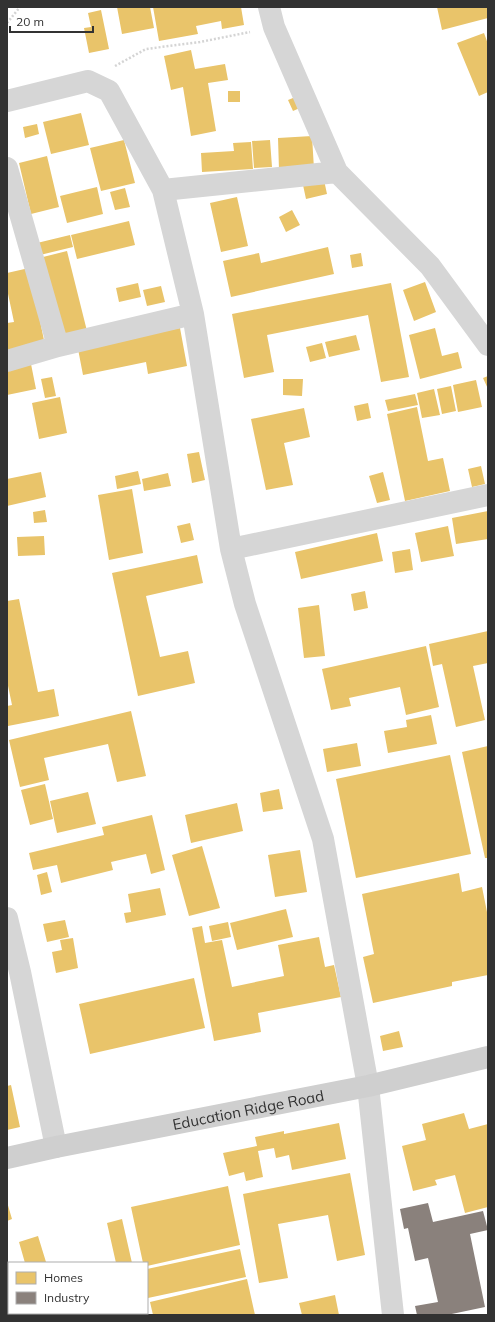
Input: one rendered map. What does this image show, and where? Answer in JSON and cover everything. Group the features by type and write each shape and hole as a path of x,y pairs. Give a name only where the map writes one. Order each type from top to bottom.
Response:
{"main road":[{"name":"Education Ridge Road","path":"7,1158 56,1147 368,1086 488,1057"}],"street":[{"path":"271,17 337,172 430,266 488,345"},
{"path":"7,101 88,81 109,91 163,190 193,314 231,549 245,604 323,838 368,1086 393,1315"},
{"path":"7,168 58,346"},
{"path":"163,190 337,172"},
{"path":"7,361 58,346 193,314"},
{"path":"231,549 488,495"},
{"path":"7,918 20,972 56,1147"}],"path":[{"path":"7,23 20,7"},
{"path":"88,81 146,49 200,42 271,17"}],"building: Homes":[{"path":"117,7 150,7 154,28 122,34"},
{"path":"153,7 241,7 244,25 222,29 221,21 196,26 198,34 159,41"},
{"path":"437,7 488,7 488,18 442,30"},
{"path":"101,10 109,49 89,53 84,28 91,27 88,13"},
{"path":"484,33 488,44 488,92 479,96 457,43"},
{"path":"191,50 195,69 225,64 228,80 208,83 216,131 191,136 183,87 171,90 164,56"},
{"path":"228,91 240,91 240,102 228,102"},
{"path":"298,96 302,107 293,111 288,100"},
{"path":"81,113 89,145 51,154 43,122"},
{"path":"37,124 39,134 25,138 23,127"},
{"path":"312,136 314,169 279,170 278,138"},
{"path":"124,140 135,183 101,191 90,148"},
{"path":"270,140 272,167 254,168 252,141"},
{"path":"251,142 253,169 202,172 201,153 234,151 233,143"},
{"path":"47,156 59,207 31,214 19,163"},
{"path":"324,180 327,194 306,199 303,185"},
{"path":"97,187 103,214 67,223 60,196"},
{"path":"125,188 130,207 115,210 110,192"},
{"path":"237,197 248,246 221,252 210,203"},
{"path":"292,210 300,225 286,232 279,217"},
{"path":"129,221 135,245 77,259 71,235"},
{"path":"70,235 73,247 40,255 37,243"},
{"path":"328,247 334,274 231,297 223,261 259,253 261,263"},
{"path":"67,251 87,331 59,339 39,258"},
{"path":"361,253 363,266 352,268 350,255"},
{"path":"29,268 45,345 7,353 7,323 14,322 7,289 7,273"},
{"path":"425,282 436,312 414,321 403,290"},
{"path":"138,283 141,297 119,302 116,288"},
{"path":"391,283 409,377 381,382 368,315 267,335 274,372 244,378 232,314"},
{"path":"161,286 165,302 147,306 143,290"},
{"path":"180,328 187,366 148,374 146,362 83,375 78,349"},
{"path":"435,328 442,356 458,352 462,368 420,379 409,335"},
{"path":"356,335 360,350 329,357 325,342"},
{"path":"322,343 326,358 310,362 306,347"},
{"path":"31,364 36,389 7,395 7,369"},
{"path":"488,376 488,389 483,378"},
{"path":"52,377 56,396 45,398 41,379"},
{"path":"283,379 303,379 302,396 283,395"},
{"path":"476,380 482,407 458,412 453,385"},
{"path":"451,386 456,411 442,414 437,389"},
{"path":"434,389 440,415 422,418 417,393"},
{"path":"415,394 418,405 388,411 385,400"},
{"path":"60,397 67,433 39,439 32,403"},
{"path":"368,403 371,418 357,421 354,406"},
{"path":"417,407 428,461 443,458 450,491 405,501 387,414"},
{"path":"304,408 310,437 284,443 293,485 266,490 251,419"},
{"path":"199,452 205,480 192,483 187,454"},
{"path":"481,466 485,484 472,487 468,469"},
{"path":"138,471 141,484 117,489 115,476"},
{"path":"41,472 46,497 7,506 7,479"},
{"path":"383,472 390,500 377,503 369,476"},
{"path":"168,473 171,486 144,491 142,479"},
{"path":"132,489 143,553 109,560 98,495"},
{"path":"45,510 47,522 34,523 33,512"},
{"path":"488,511 488,539 456,544 452,518"},
{"path":"190,523 194,540 181,543 177,526"},
{"path":"448,526 454,556 421,562 415,533"},
{"path":"377,533 383,561 301,579 295,552"},
{"path":"44,536 45,555 18,556 17,537"},
{"path":"410,549 413,570 395,573 392,552"},
{"path":"197,555 203,583 146,596 160,657 188,651 195,683 138,696 112,573"},
{"path":"365,591 368,608 354,611 351,594"},
{"path":"19,599 38,692 54,689 59,716 8,726 7,706 12,705 7,681 7,601"},
{"path":"319,605 325,656 304,658 298,608"},
{"path":"488,631 488,663 473,666 485,720 456,727 442,664 433,666 429,644"},
{"path":"426,646 439,707 406,715 400,687 349,698 351,706 331,710 322,669"},
{"path":"131,711 146,776 117,782 108,744 44,758 49,780 20,787 9,740"},
{"path":"431,715 437,744 388,753 384,731 407,727 406,720"},
{"path":"357,743 361,766 327,772 323,749"},
{"path":"488,746 488,858 485,858 462,752"},
{"path":"450,755 471,854 356,878 336,779"},
{"path":"45,784 53,819 30,825 21,790"},
{"path":"279,789 283,809 263,812 260,793"},
{"path":"88,792 96,824 57,833 50,801"},
{"path":"237,803 243,831 191,843 185,815"},
{"path":"152,815 165,870 151,874 146,854 111,862 113,870 61,883 57,865 33,870 29,853 104,835 102,827"},
{"path":"202,846 220,908 189,916 172,855"},
{"path":"300,850 307,892 275,897 268,855"},
{"path":"47,872 52,892 41,895 37,875"},
{"path":"459,873 462,892 482,887 488,917 488,975 452,982 452,986 373,1003 363,957 374,954 362,894"},
{"path":"160,888 166,915 126,923 124,913 131,912 128,894"},
{"path":"286,909 293,937 237,950 230,923"},
{"path":"65,920 69,937 47,942 43,924"},
{"path":"228,922 231,937 212,941 209,926"},
{"path":"202,926 205,943 222,940 232,987 284,976 278,945 319,937 325,967 334,965 341,997 258,1013 261,1032 214,1041 192,928"},
{"path":"73,938 78,968 56,973 52,952 62,950 60,940"},
{"path":"194,978 205,1028 90,1054 79,1004"},
{"path":"399,1031 403,1047 383,1051 380,1036"},
{"path":"11,1085 20,1127 7,1130 7,1086"},
{"path":"464,1113 469,1129 488,1124 488,1207 465,1213 455,1175 435,1180 437,1185 413,1191 402,1146 426,1140 422,1124"},
{"path":"339,1123 346,1159 292,1170 289,1155 276,1158 274,1148 258,1151 263,1177 246,1181 244,1172 229,1176 223,1153 257,1146 255,1137 284,1131 284,1134"},
{"path":"350,1173 365,1255 337,1261 328,1215 278,1224 288,1278 259,1283 243,1194"},
{"path":"228,1186 240,1245 148,1266 148,1262 143,1262 131,1207"},
{"path":"7,1202 12,1219 7,1221"},
{"path":"122,1219 132,1262 116,1262 107,1223"},
{"path":"38,1236 46,1262 25,1262 19,1242"},
{"path":"240,1249 246,1277 148,1298 148,1269"},
{"path":"7,1277 8,1314 18,1315 7,1315"},
{"path":"247,1279 255,1315 153,1315 150,1302"},
{"path":"335,1295 339,1315 302,1315 299,1303"},
{"path":"36,1314 53,1314 53,1315"},
{"path":"109,1314 139,1314 139,1315"}],"building: Industry":[{"path":"428,1203 433,1222 483,1211 488,1230 470,1234 485,1307 447,1315 417,1315 415,1306 438,1302 428,1258 415,1261 408,1228 404,1229 400,1209"}]}
